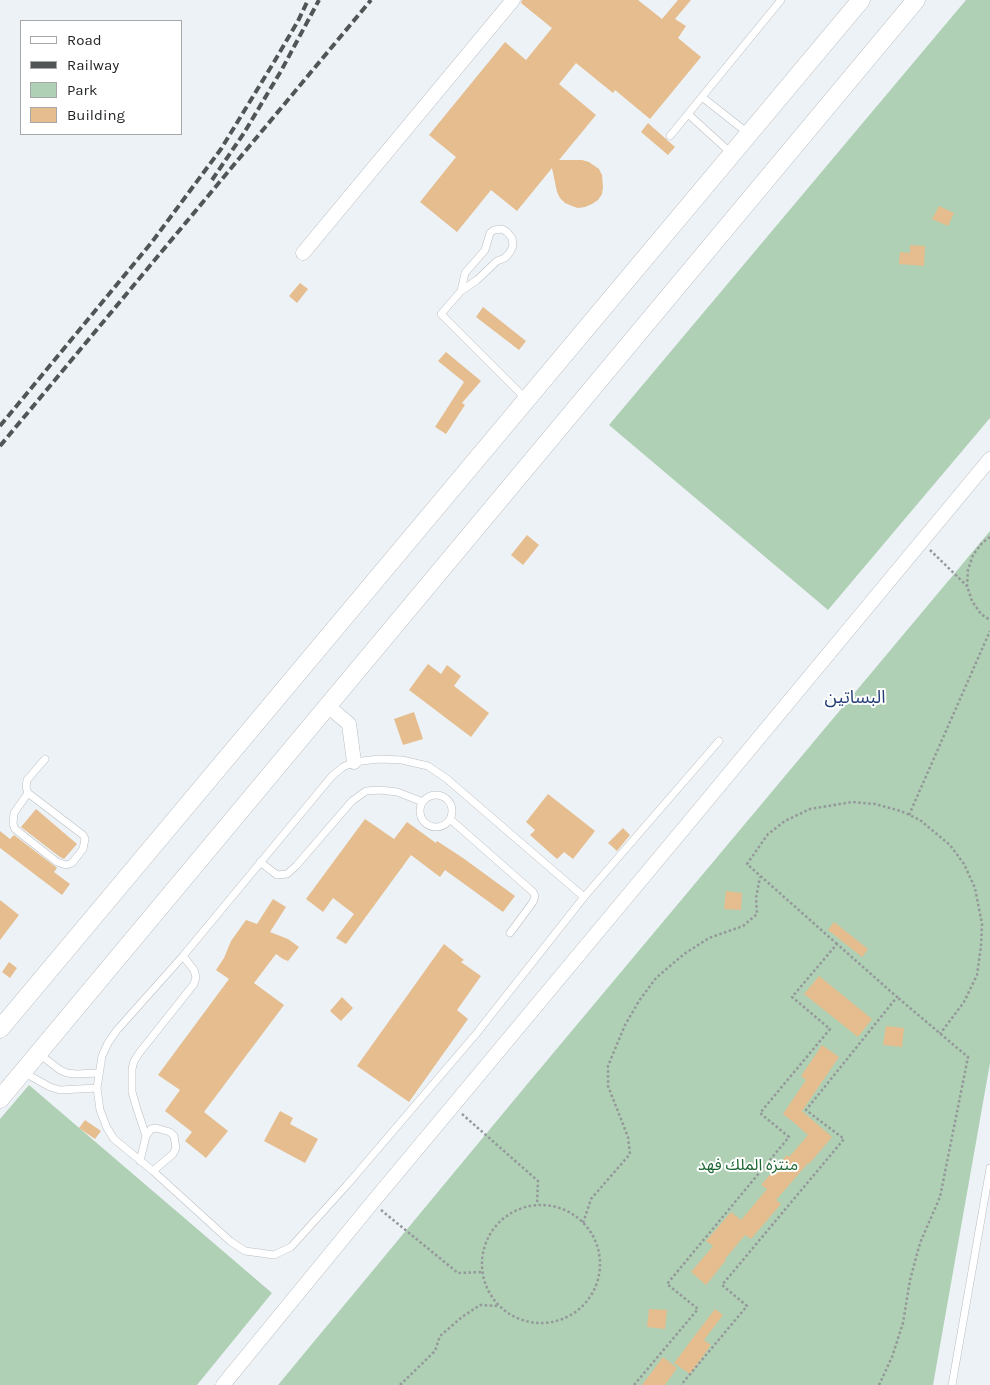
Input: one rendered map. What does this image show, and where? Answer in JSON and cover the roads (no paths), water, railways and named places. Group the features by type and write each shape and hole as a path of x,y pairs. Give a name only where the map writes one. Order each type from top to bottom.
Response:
{"street":[{"path":"303,253 513,0"},
{"path":"0,1029 861,0"},
{"path":"0,1099 916,0"},
{"path":"224,1385 372,1203 990,459"},
{"path":"328,706 349,724 354,762"}],"lane":[{"path":"670,136 781,0"},
{"path":"702,97 749,134"},
{"path":"688,114 732,154"},
{"path":"460,291 465,273 485,250 490,233 494,230 502,229 507,232 512,238 513,246 510,252 477,280 460,291 441,314 527,400"},
{"path":"584,898 447,779 428,766 402,760 379,759 354,762 343,767 332,776 183,956 117,1030 102,1056 97,1088 100,1110 107,1128 114,1139 153,1171 230,1241 245,1251 274,1255 291,1248 476,1034 584,898 719,741"},
{"path":"28,793 14,813 14,828 57,862 66,865 72,863 83,849 85,839 83,835 28,793 26,787 27,780 45,759"},
{"path":"260,862 277,875 287,874 352,801 366,791 397,792 423,802"},
{"path":"435,795 448,799 452,805 450,819 445,824 431,826 425,822 422,816 420,809 423,802 428,797 435,795"},
{"path":"450,819 533,892 535,896 533,902 510,933"},
{"path":"146,1136 132,1092 132,1069 134,1061 140,1052 194,984 196,977 194,970 183,956"},
{"path":"38,1053 60,1070 67,1073 99,1072"},
{"path":"23,1072 50,1088 60,1090 97,1088"},
{"path":"140,1161 146,1136 151,1130 156,1128 170,1132 174,1136 176,1148 153,1171"},
{"path":"952,1385 990,1168"}],"railway":[{"path":"0,426 152,242 221,149 298,21 308,0"},
{"path":"212,180 244,133 281,71 319,0"},
{"path":"0,446 371,0"}],"district":[{"name":"البساتين","path":"855,698"}],"park label":[{"name":"منتزه الملك فهد","path":"748,1165"}]}
